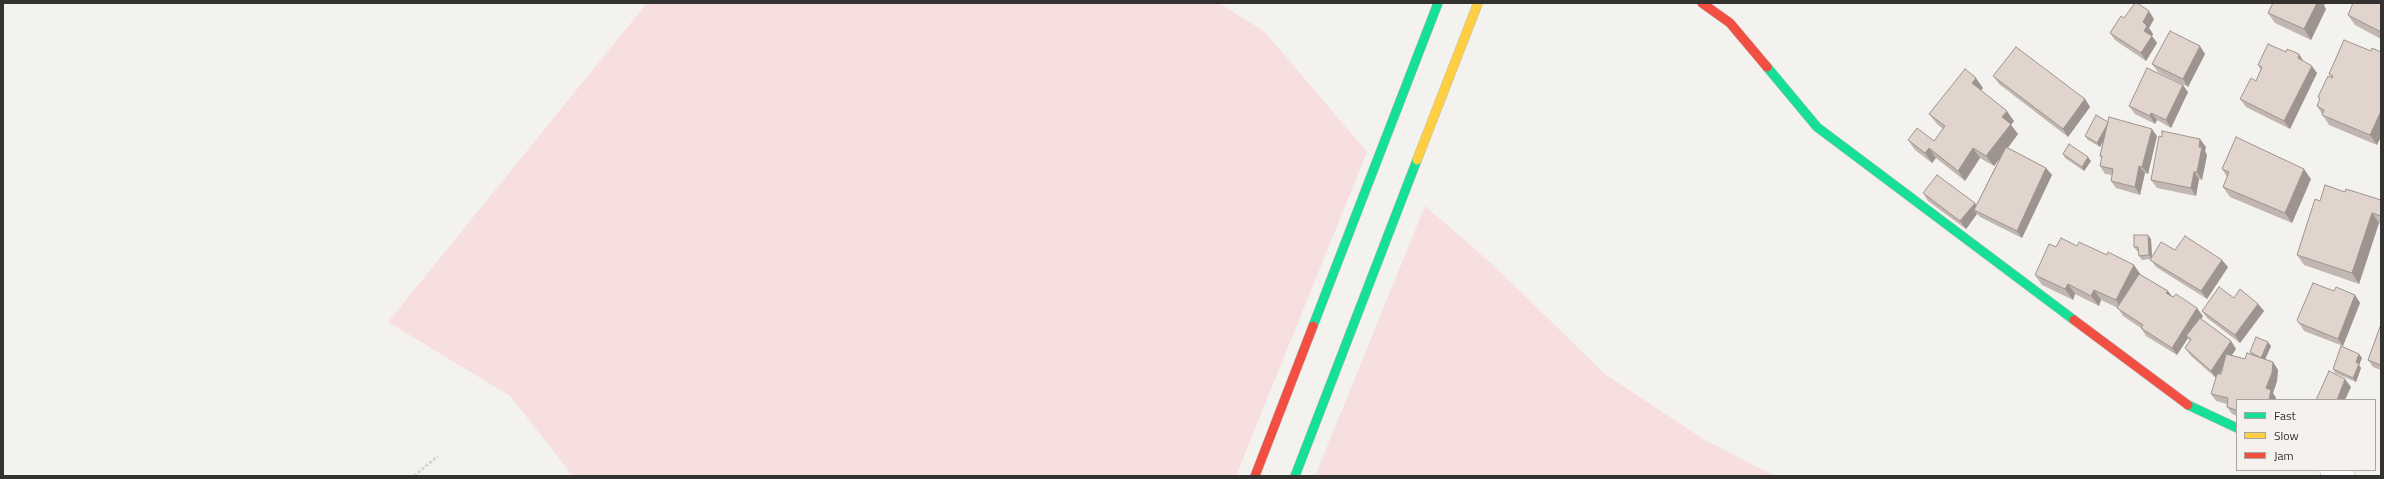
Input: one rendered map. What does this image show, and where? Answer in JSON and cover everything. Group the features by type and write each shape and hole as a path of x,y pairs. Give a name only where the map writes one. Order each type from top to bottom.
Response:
{"main road":[{"path":"1255,476 1438,3"},
{"path":"1295,476 1478,3"},
{"path":"1702,3 1730,23 1817,127 2191,407 2236,428"}],"street":[{"path":"2333,471 2344,476"}],"path":[{"path":"414,476 438,456"}],"shaded area":[{"path":"647,3 1219,3 1265,32 1367,152 1236,476 573,476 510,396 388,322"},
{"path":"1425,206 1492,264 1605,374 1703,439 1775,476 1315,476"}],"building":[{"path":"2135,3 2149,11 2143,22 2147,26 2144,31 2152,36 2141,53 2110,33 2121,16 2124,18"},
{"path":"2273,3 2317,3 2304,29 2268,13"},
{"path":"2353,3 2381,3 2381,32 2348,15"},
{"path":"2170,31 2200,46 2183,79 2152,64"},
{"path":"2344,40 2371,51 2372,48 2381,52 2381,111 2370,135 2322,115 2324,110 2317,106 2320,98 2318,97 2328,76 2332,78 2333,76 2329,74"},
{"path":"2268,44 2286,52 2287,49 2299,54 2298,58 2312,66 2284,121 2240,99 2251,78 2256,81 2262,67 2258,65"},
{"path":"2016,47 2085,99 2063,129 1993,76"},
{"path":"2147,68 2183,85 2166,120 2151,113 2150,116 2129,106"},
{"path":"1965,69 1976,78 1972,83 2007,111 2002,117 2011,124 1986,156 1973,148 1958,171 1929,148 1925,153 1908,140 1917,128 1934,141 1945,126 1929,114"},
{"path":"2096,115 2108,122 2097,143 2085,136"},
{"path":"2109,117 2152,129 2142,167 2139,166 2135,187 2111,181 2113,169 2100,166 2102,156 2100,156"},
{"path":"2162,131 2200,139 2199,147 2202,147 2197,172 2194,172 2191,188 2151,180 2159,136 2162,137"},
{"path":"2236,137 2304,169 2285,213 2223,187 2229,172 2222,169"},
{"path":"2069,144 2088,157 2082,167 2063,154"},
{"path":"2006,147 2046,168 2017,231 1974,210"},
{"path":"1937,175 1975,203 1960,221 1923,193"},
{"path":"2325,185 2345,192 2346,189 2381,200 2381,216 2372,213 2352,273 2297,255 2315,199 2320,201"},
{"path":"2134,235 2148,235 2149,255 2139,256 2138,247 2134,247"},
{"path":"2185,236 2222,260 2201,291 2150,260 2161,242 2175,250"},
{"path":"2061,238 2077,246 2079,242 2107,255 2108,252 2134,265 2116,300 2094,290 2091,296 2068,284 2065,289 2035,275 2049,244 2056,247"},
{"path":"2139,274 2168,291 2166,293 2173,297 2176,294 2197,308 2172,348 2141,328 2143,325 2117,308"},
{"path":"2313,283 2334,291 2336,287 2355,295 2338,339 2299,323 2297,320"},
{"path":"2219,287 2234,298 2240,289 2258,304 2235,335 2202,311"},
{"path":"2200,318 2231,341 2211,371 2185,348 2191,339 2186,336"},
{"path":"2381,324 2381,365 2368,360"},
{"path":"2256,337 2268,342 2261,358 2250,352"},
{"path":"2341,346 2359,354 2356,362 2359,364 2353,378 2333,369"},
{"path":"2247,353 2273,362 2272,373 2266,388 2271,390 2269,399 2236,399 2236,410 2227,407 2228,398 2211,394 2217,374 2221,374 2226,354 2245,359"},
{"path":"2329,371 2345,379 2337,399 2316,399"}],"traffic: fast":[{"path":"1313,326 1438,3"},
{"path":"1767,67 1817,127 2074,320"},
{"path":"1295,476 1417,160"},
{"path":"2188,405 2236,428"}],"traffic: slow":[{"path":"1417,160 1478,3"}],"traffic: jam":[{"path":"1702,3 1730,23 1767,67"},
{"path":"2074,320 2188,405"},
{"path":"1255,476 1313,326"}]}
